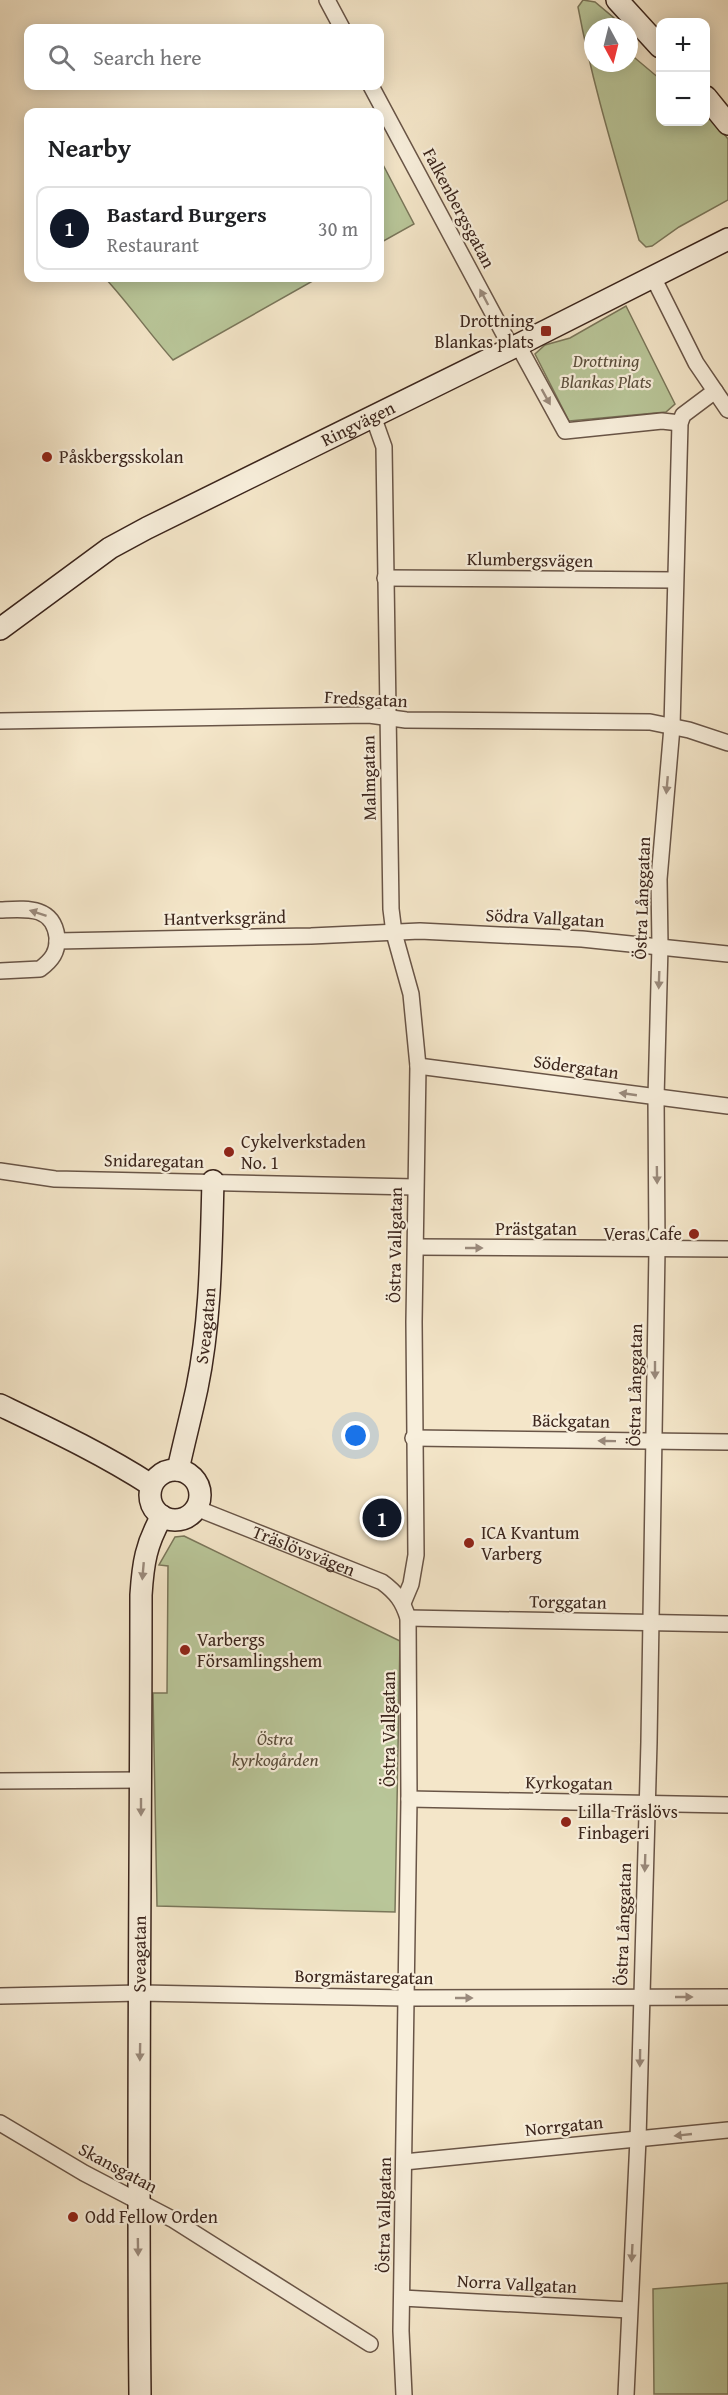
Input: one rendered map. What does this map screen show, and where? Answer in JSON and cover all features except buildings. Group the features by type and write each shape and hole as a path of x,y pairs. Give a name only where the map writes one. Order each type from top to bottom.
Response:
{"street":[{"path":"327,0 340,24"},
{"path":"616,0 656,43"},
{"name":"Falkenbergsgatan","path":"373,90 383,108"},
{"path":"710,101 728,117"},
{"path":"710,103 728,124"},
{"name":"Falkenbergsgatan","path":"384,110 515,347"},
{"name":"Ringvägen","path":"0,628 110,548 515,347 726,239"},
{"path":"653,277 696,363 728,410"},
{"path":"515,347 565,431 663,421 680,423 683,415 715,391"},
{"name":"Malmgatan","path":"373,416 384,447 391,909 394,933 411,994 418,1066"},
{"name":"Östra Långgatan","path":"626,2395 638,2139 651,1622 657,1249 656,1098 660,946 659,879 672,727 674,580 680,423"},
{"name":"Klumbergsvägen","path":"385,578 674,580"},
{"name":"Fredsgatan","path":"0,721 369,715 406,720 650,722 689,730 728,743"},
{"path":"0,910 17,909 41,912 51,918 55,926 57,941 55,955 40,969 0,971"},
{"name":"Södra Vallgatan","path":"394,933 420,931 501,935 660,946 728,954"},
{"name":"Hantverksgränd","path":"57,941 394,933"},
{"name":"Södergatan","path":"418,1066 728,1106"},
{"name":"Östra Vallgatan","path":"404,2395 402,2298 409,1799 408,1618 403,1603 411,1584 416,1555 413,1438 418,1066"},
{"name":"Snidaregatan","path":"0,1171 55,1179 416,1187"},
{"name":"Sveagatan","path":"178,1470 197,1388 204,1340 210,1288 213,1181"},
{"name":"Prästgatan","path":"416,1248 728,1249"},
{"path":"0,1405 79,1444 151,1485"},
{"name":"Bäckgatan","path":"413,1438 728,1442"},
{"path":"178,1470 191,1475 196,1481 200,1494 196,1508 185,1518 177,1520 162,1516 152,1506 150,1499 154,1479 165,1471 178,1470"},
{"name":"Träslövsvägen","path":"196,1508 382,1582 395,1591 403,1603"},
{"name":"Sveagatan","path":"140,2395 138,2202 142,1571 151,1535 162,1516"},
{"name":"Torggatan","path":"408,1618 728,1624"},
{"path":"0,1781 141,1780"},
{"name":"Kyrkogatan","path":"409,1799 728,1805"},
{"name":"Borgmästaregatan","path":"0,1996 141,1993 406,1998 728,1997"},
{"name":"Skansgatan","path":"0,2123 84,2173 206,2239 370,2344"},
{"name":"Norrgatan","path":"404,2162 728,2130"},
{"name":"Norra Vallgatan","path":"402,2298 629,2310"}],"green space":[{"path":"583,0 595,2 614,18 584,18 584,34 578,7"},
{"path":"638,61 656,76 656,126 710,126 710,116 728,139 728,200 679,227 652,246 646,247 639,240 593,72 638,72"},
{"path":"384,167 414,224 384,241"},
{"path":"108,282 311,282 173,360"},
{"name":"Drottning Blankas Plats","path":"626,306 675,404 666,412 569,421 535,354 545,345 570,338"},
{"name":"Östra kyrkogården","path":"184,1536 400,1641 395,1912 157,1906 153,1693 167,1693 168,1566 159,1565 175,1537"},
{"path":"728,2283 728,2394 654,2394 653,2289"}],"place":[{"name":"Drottning Blankas plats","path":"546,331"},
{"name":"Påskbergsskolan","path":"47,457"},
{"name":"Cykelverkstaden No. 1","path":"229,1152"},
{"name":"Veras Cafe","path":"694,1234"},
{"name":"Bastard Burgers","path":"382,1518"},
{"name":"ICA Kvantum Varberg","path":"469,1543"},
{"name":"Varbergs Församlingshem","path":"185,1650"},
{"name":"Lilla Träslövs Finbageri","path":"566,1822"},
{"name":"Odd Fellow Orden","path":"73,2217"}]}
